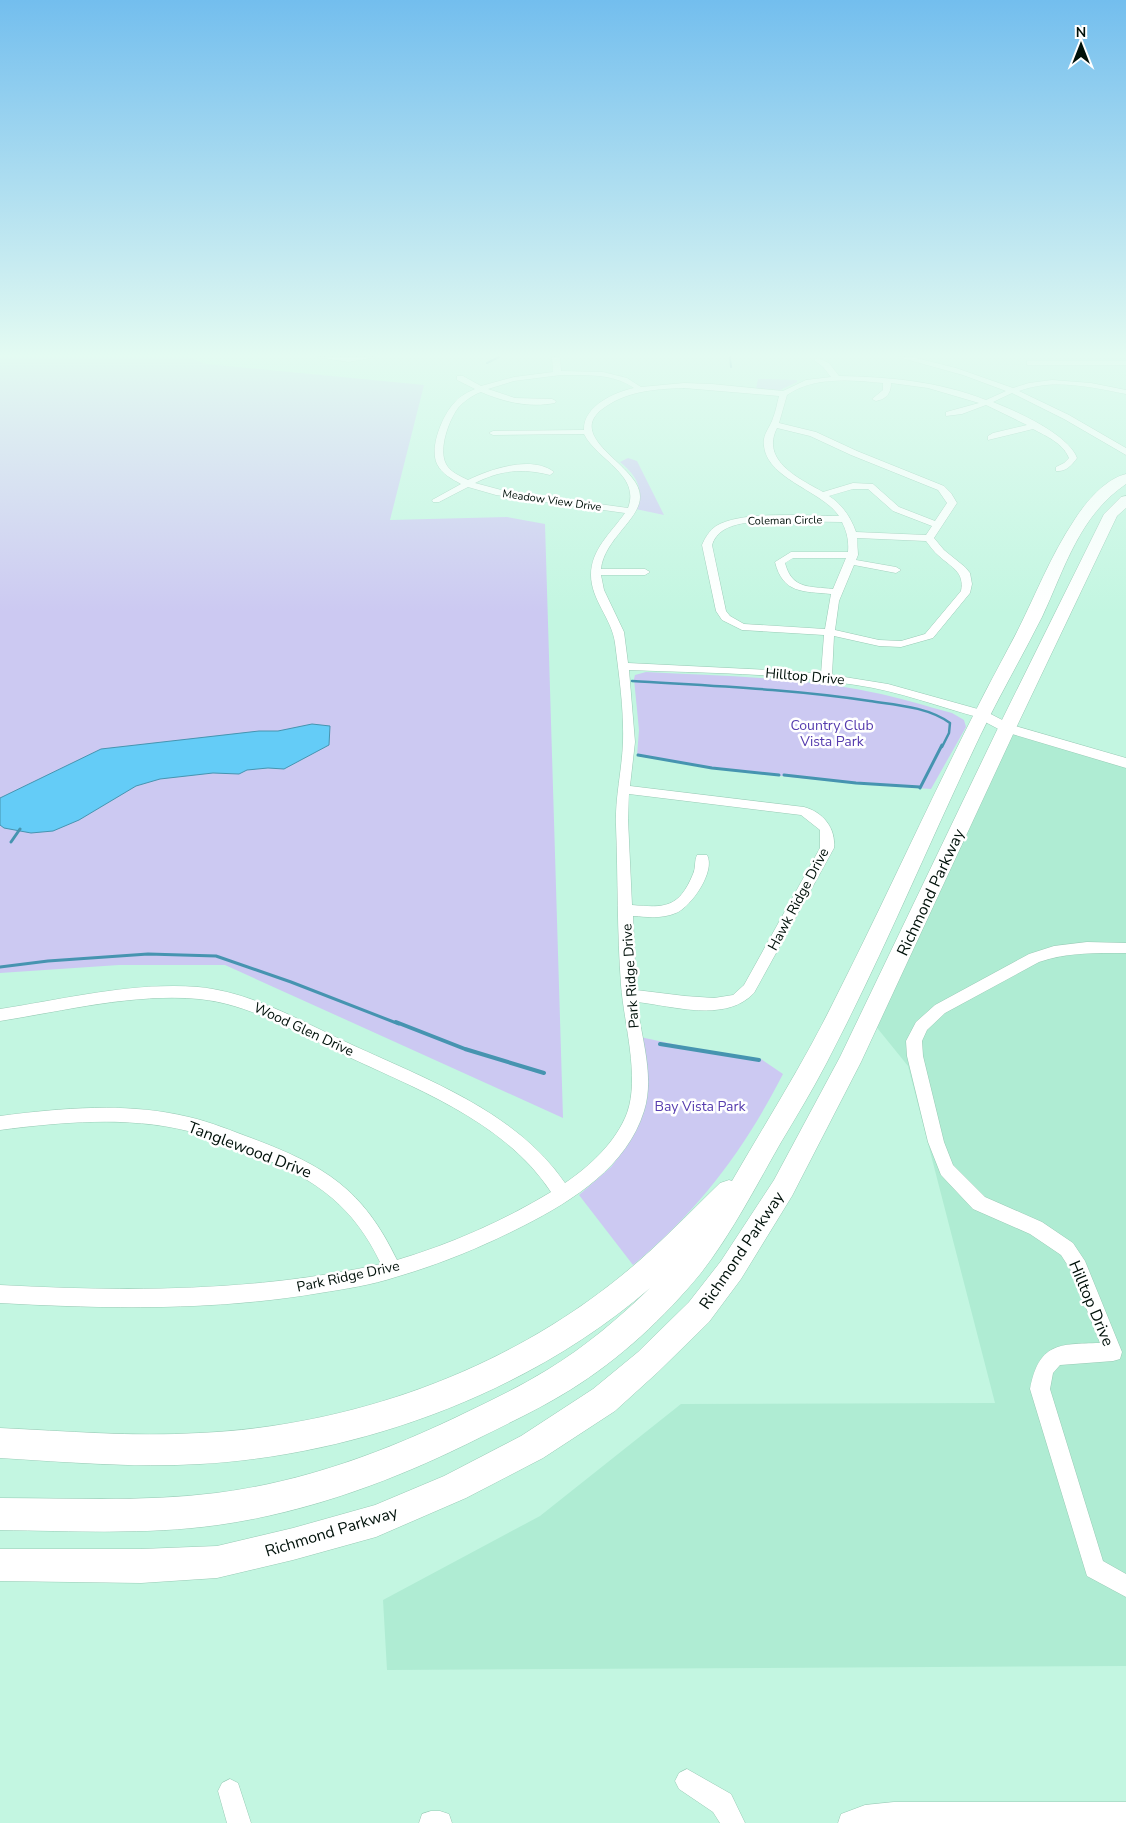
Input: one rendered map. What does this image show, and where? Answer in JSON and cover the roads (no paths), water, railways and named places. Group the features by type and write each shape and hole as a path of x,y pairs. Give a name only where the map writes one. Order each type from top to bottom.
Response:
{"highway":[{"name":"Richmond Parkway","path":"0,1565 141,1566 217,1562 293,1544 376,1521 455,1487 532,1447 604,1400 648,1362 699,1312 731,1270 783,1188 849,1062 1000,721 1035,613 1052,575 1090,506 1102,494 1126,478"},
{"name":"Richmond Parkway","path":"0,1514 146,1515 218,1509 284,1497 366,1474 433,1446 512,1406 579,1367 629,1327 667,1289 706,1244 752,1169 820,1051 1111,514 1126,500"},
{"path":"0,1443 140,1449 224,1447 286,1440 358,1422 433,1398 508,1366 587,1319 630,1287 678,1244 752,1169"}],"main road":[{"name":"Hilltop Drive","path":"1000,721 1126,754"},
{"name":"Hilltop Drive","path":"1000,721 1126,763"}],"street":[{"name":"Meadow View Drive","path":"440,442 437,451 439,462 443,468 454,477 478,488 509,495 557,499 630,511"},
{"name":"Park Ridge Drive","path":"0,1294 91,1298 188,1297 263,1292 327,1284 393,1270 469,1242 524,1217 564,1195 598,1168 620,1143 635,1115 640,1091 640,1072 628,995 625,910 622,809 629,738 623,666 616,624 607,611 598,587 596,572 601,550 630,511 635,501 636,491 632,480 625,471 592,442"},
{"path":"768,442 773,458 789,475 822,494 832,503 846,519 852,536 852,558 836,592 829,632 826,677"},
{"path":"830,442 854,454 941,488 948,495 952,503 930,538 852,536"},
{"path":"1059,442 1072,454 1073,458 1070,463 1059,469"},
{"path":"1110,442 1126,452"},
{"path":"436,500 510,466 534,466 550,472"},
{"path":"822,494 859,485 870,486 896,510 937,525"},
{"name":"Coleman Circle","path":"846,519 742,521 719,528 709,539 707,545 721,611 726,618 734,624 754,629 829,632 890,644 918,640 934,631 966,591 968,584 963,570 937,550 930,538"},
{"path":"836,592 795,587 787,582 780,562 791,556 852,558 896,570"},
{"path":"596,572 645,572"},
{"name":"Hilltop Drive","path":"623,666 826,677 888,687 1000,721"},
{"name":"Hawk Ridge Drive","path":"624,789 804,811 823,825 828,832 829,839 827,848 750,989 740,998 730,1002 699,1003 628,995"},
{"path":"625,910 657,911 678,907 684,902 704,869 702,858"},
{"name":"Hilltop Drive","path":"1126,948 1087,947 1054,950 1034,958 940,1009 921,1026 914,1041 915,1056 936,1142 947,1170 979,1203 1036,1228 1068,1248 1079,1267 1113,1352 1066,1355 1052,1359 1044,1370 1040,1389 1095,1568 1126,1586"},
{"name":"Wood Glen Drive","path":"0,1015 140,993 198,993 251,1004 475,1112 498,1127 543,1167 564,1195"},
{"name":"Tanglewood Drive","path":"0,1124 51,1117 121,1115 183,1122 224,1135 295,1163 326,1181 344,1196 367,1220 380,1240 393,1270"},
{"path":"687,1781 722,1803 733,1823"},
{"path":"230,1791 239,1823"},
{"path":"850,1823 865,1817 894,1814 1126,1814"},
{"path":"431,1823 440,1823"}],"waterway":[{"path":"632,681 751,688 840,697 922,710 950,723 949,733 942,747"},
{"path":"920,788 942,745"},
{"path":"638,755 712,768 779,775"},
{"path":"784,775 856,783 920,787"},
{"path":"11,842 20,829"},
{"path":"0,967 48,961 148,954 216,956 291,982 399,1024"},
{"path":"396,1022 465,1049 544,1073"},
{"path":"660,1044 759,1060"}],"park label":[{"name":"Country Club Vista Park","path":"832,734"},
{"name":"Bay Vista Park","path":"700,1106"}]}
